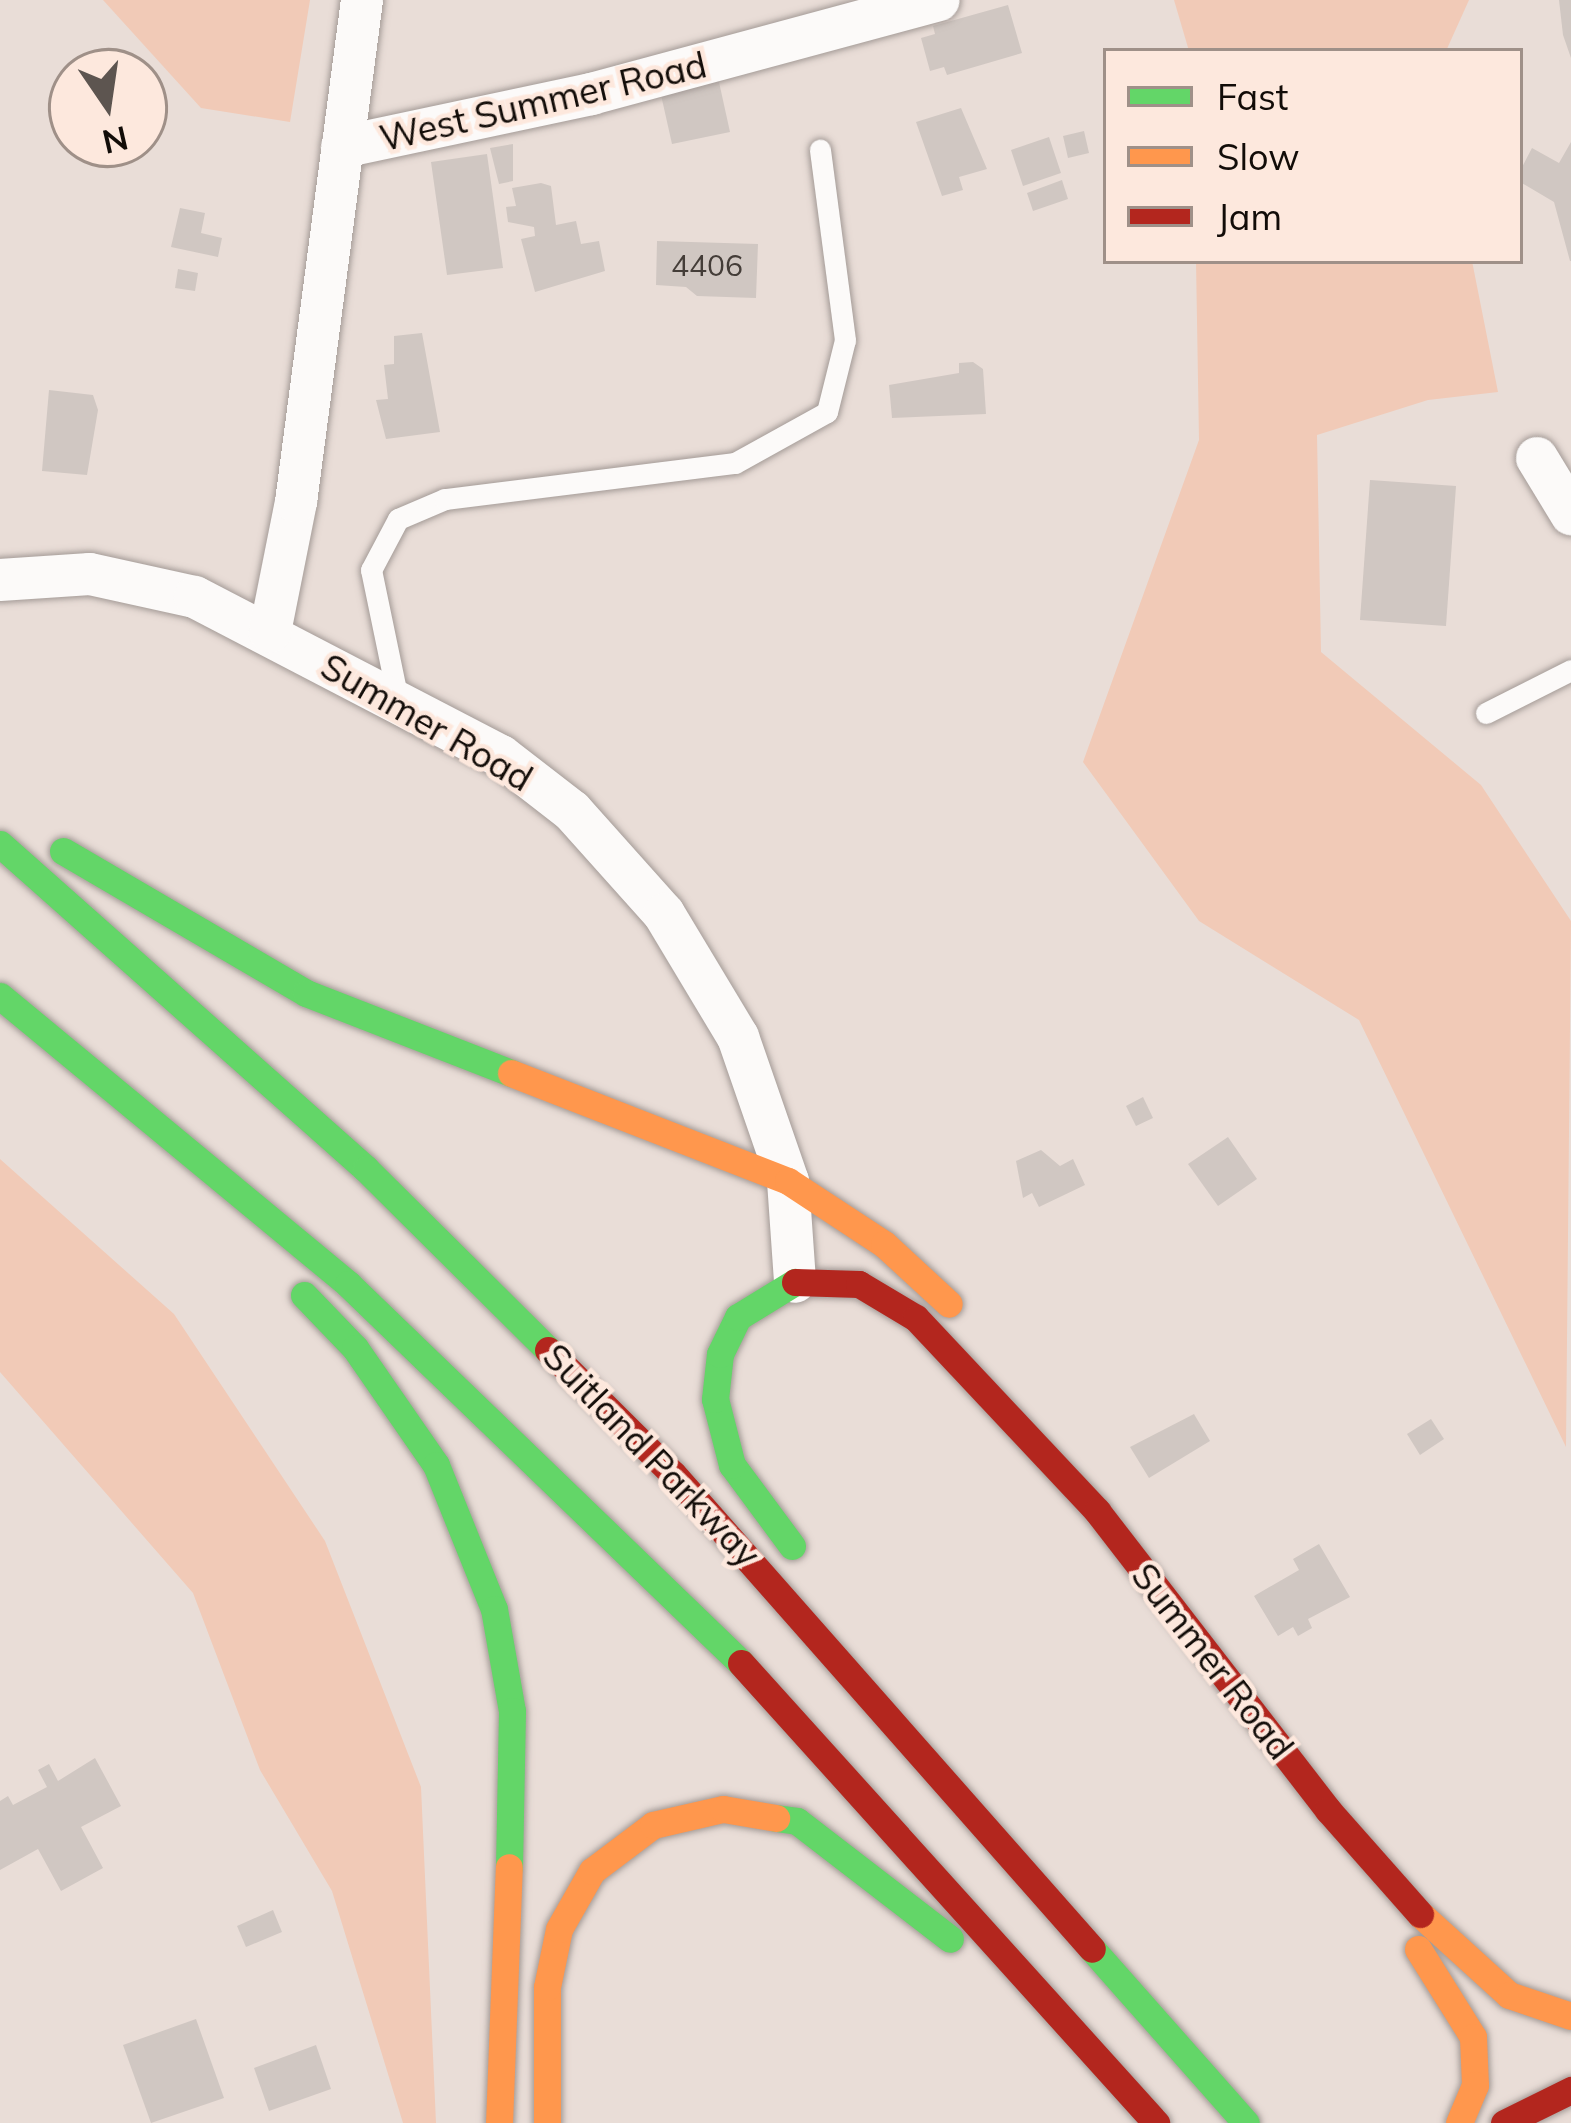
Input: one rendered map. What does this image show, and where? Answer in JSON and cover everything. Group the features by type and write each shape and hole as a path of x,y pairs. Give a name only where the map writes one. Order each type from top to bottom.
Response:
{"main road":[{"path":"34,830 168,919 306,994 788,1181 884,1244 969,1327"},
{"name":"Suitland Parkway","path":"0,844 445,1242 745,1550 1246,2123"},
{"path":"0,996 103,1076 383,1316 695,1612 1156,2123"},
{"path":"103,1076 226,1222"},
{"path":"284,1277 355,1348 410,1423 459,1515 494,1609 512,1711 500,2123"},
{"path":"795,1282 773,1289 738,1317 720,1354 715,1399 742,1484 818,1577"},
{"name":"Summer Road","path":"795,1282 859,1284 897,1303 1097,1511"},
{"name":"Summer Road","path":"992,1354 1097,1511 1328,1810"},
{"path":"885,1668 970,1806"},
{"path":"548,2123 547,1987 568,1908 592,1871 653,1825 723,1809 797,1821 848,1852 1142,2123"},
{"path":"1328,1810 1472,1970 1528,2005 1571,2016"},
{"path":"1328,1810 1468,2022 1477,2068 1460,2123"},
{"path":"1504,2123 1571,2090"}],"street":[{"path":"342,147 362,0"},
{"name":"West Summer Road","path":"270,632 296,502 342,147 590,94 939,0"},
{"path":"1537,458 1571,514"},
{"name":"Summer Road","path":"0,580 90,574 141,582 270,632 501,756 572,811 643,888 694,955 738,1036 788,1181 795,1282"}],"lane":[{"path":"399,700 371,570 398,519 445,499 735,463 827,412 845,340 820,150"},
{"path":"1486,713 1571,670"}],"shaded area":[{"path":"103,0 310,0 290,122 201,108 168,72 168,48 147,48"},
{"path":"1174,0 1469,0 1447,48 1188,48"},
{"path":"1196,264 1473,264 1498,392 1428,400 1317,435 1321,652 1481,785 1571,921 1566,1447 1359,1020 1199,921 1083,762 1199,440"},
{"path":"0,1159 174,1314 325,1541 421,1787 436,2123 403,2123 332,1891 260,1770 193,1593 0,1372"}],"building":[{"path":"1559,0 1571,0 1571,58 1563,35"},
{"path":"1008,5 1022,53 947,75 944,67 930,71 921,38 935,34 933,26"},
{"path":"717,73 730,132 672,144 659,86"},
{"path":"961,108 987,169 959,177 963,190 942,196 916,122"},
{"path":"1084,131 1089,153 1068,158 1063,136"},
{"path":"1049,137 1061,173 1023,186 1011,150"},
{"path":"1571,142 1571,261 1554,202 1523,184 1523,165 1532,148 1559,163"},
{"path":"513,144 513,181 499,184 490,148"},
{"path":"487,154 503,268 447,275 431,162"},
{"path":"1062,180 1068,199 1033,211 1027,193"},
{"path":"551,186 556,225 576,221 581,244 599,241 605,271 535,292 521,239 535,236 534,227 508,222 506,207 516,206 512,188"},
{"path":"180,208 205,213 201,233 222,238 218,257 171,247"},
{"path":"657,241 758,244 756,298 697,296 686,287 656,285"},
{"path":"178,269 198,273 195,291 175,288"},
{"path":"422,333 440,432 386,439 376,400 388,399 384,365 394,364 394,336"},
{"path":"973,362 983,369 986,414 892,418 889,385 959,373 959,363"},
{"path":"49,390 93,395 98,410 87,475 42,471"},
{"path":"1370,480 1456,486 1446,626 1360,620"},
{"path":"1143,1097 1153,1118 1136,1126 1126,1106"},
{"path":"1228,1137 1257,1179 1218,1206 1188,1164"},
{"path":"1041,1150 1060,1166 1073,1159 1085,1185 1039,1207 1032,1193 1023,1198 1016,1161"},
{"path":"1194,1414 1210,1441 1149,1478 1130,1447"},
{"path":"1431,1419 1444,1439 1420,1455 1407,1434"},
{"path":"1319,1544 1350,1597 1308,1619 1312,1628 1298,1636 1293,1627 1278,1636 1254,1596 1299,1570 1293,1559"},
{"path":"95,1758 121,1806 81,1827 103,1868 61,1891 38,1849 0,1870 0,1801 8,1796 13,1805 47,1787 38,1770 49,1764 58,1781"},
{"path":"273,1910 282,1932 246,1947 237,1926"},
{"path":"196,2019 224,2098 151,2123 123,2045"},
{"path":"316,2045 331,2089 269,2111 254,2068"}],"traffic: fast":[{"path":"0,844 366,1169 548,1350"},
{"path":"63,851 306,993 511,1073"},
{"path":"0,996 348,1284 741,1663"},
{"path":"792,1546 732,1465 715,1399 720,1354 738,1317 795,1282"},
{"path":"304,1295 355,1348 436,1465 494,1609 512,1711 509,1867"},
{"path":"776,1818 797,1821 950,1939"},
{"path":"1092,1949 1246,2123"}],"traffic: slow":[{"path":"511,1073 788,1181"},
{"path":"788,1181 884,1244 949,1304"},
{"path":"547,2123 547,1987 559,1929 592,1871 653,1825 723,1809 776,1818"},
{"path":"499,2123 509,1867"},
{"path":"1420,1914 1509,1995 1571,2016"},
{"path":"1418,1949 1473,2037 1475,2085 1459,2123"}],"traffic: jam":[{"path":"795,1282 859,1284 916,1318 1097,1511 1328,1810 1420,1914"},
{"path":"548,1350 673,1474 1092,1949"},
{"path":"741,1663 1156,2123"},
{"path":"1504,2123 1571,2090"}]}
